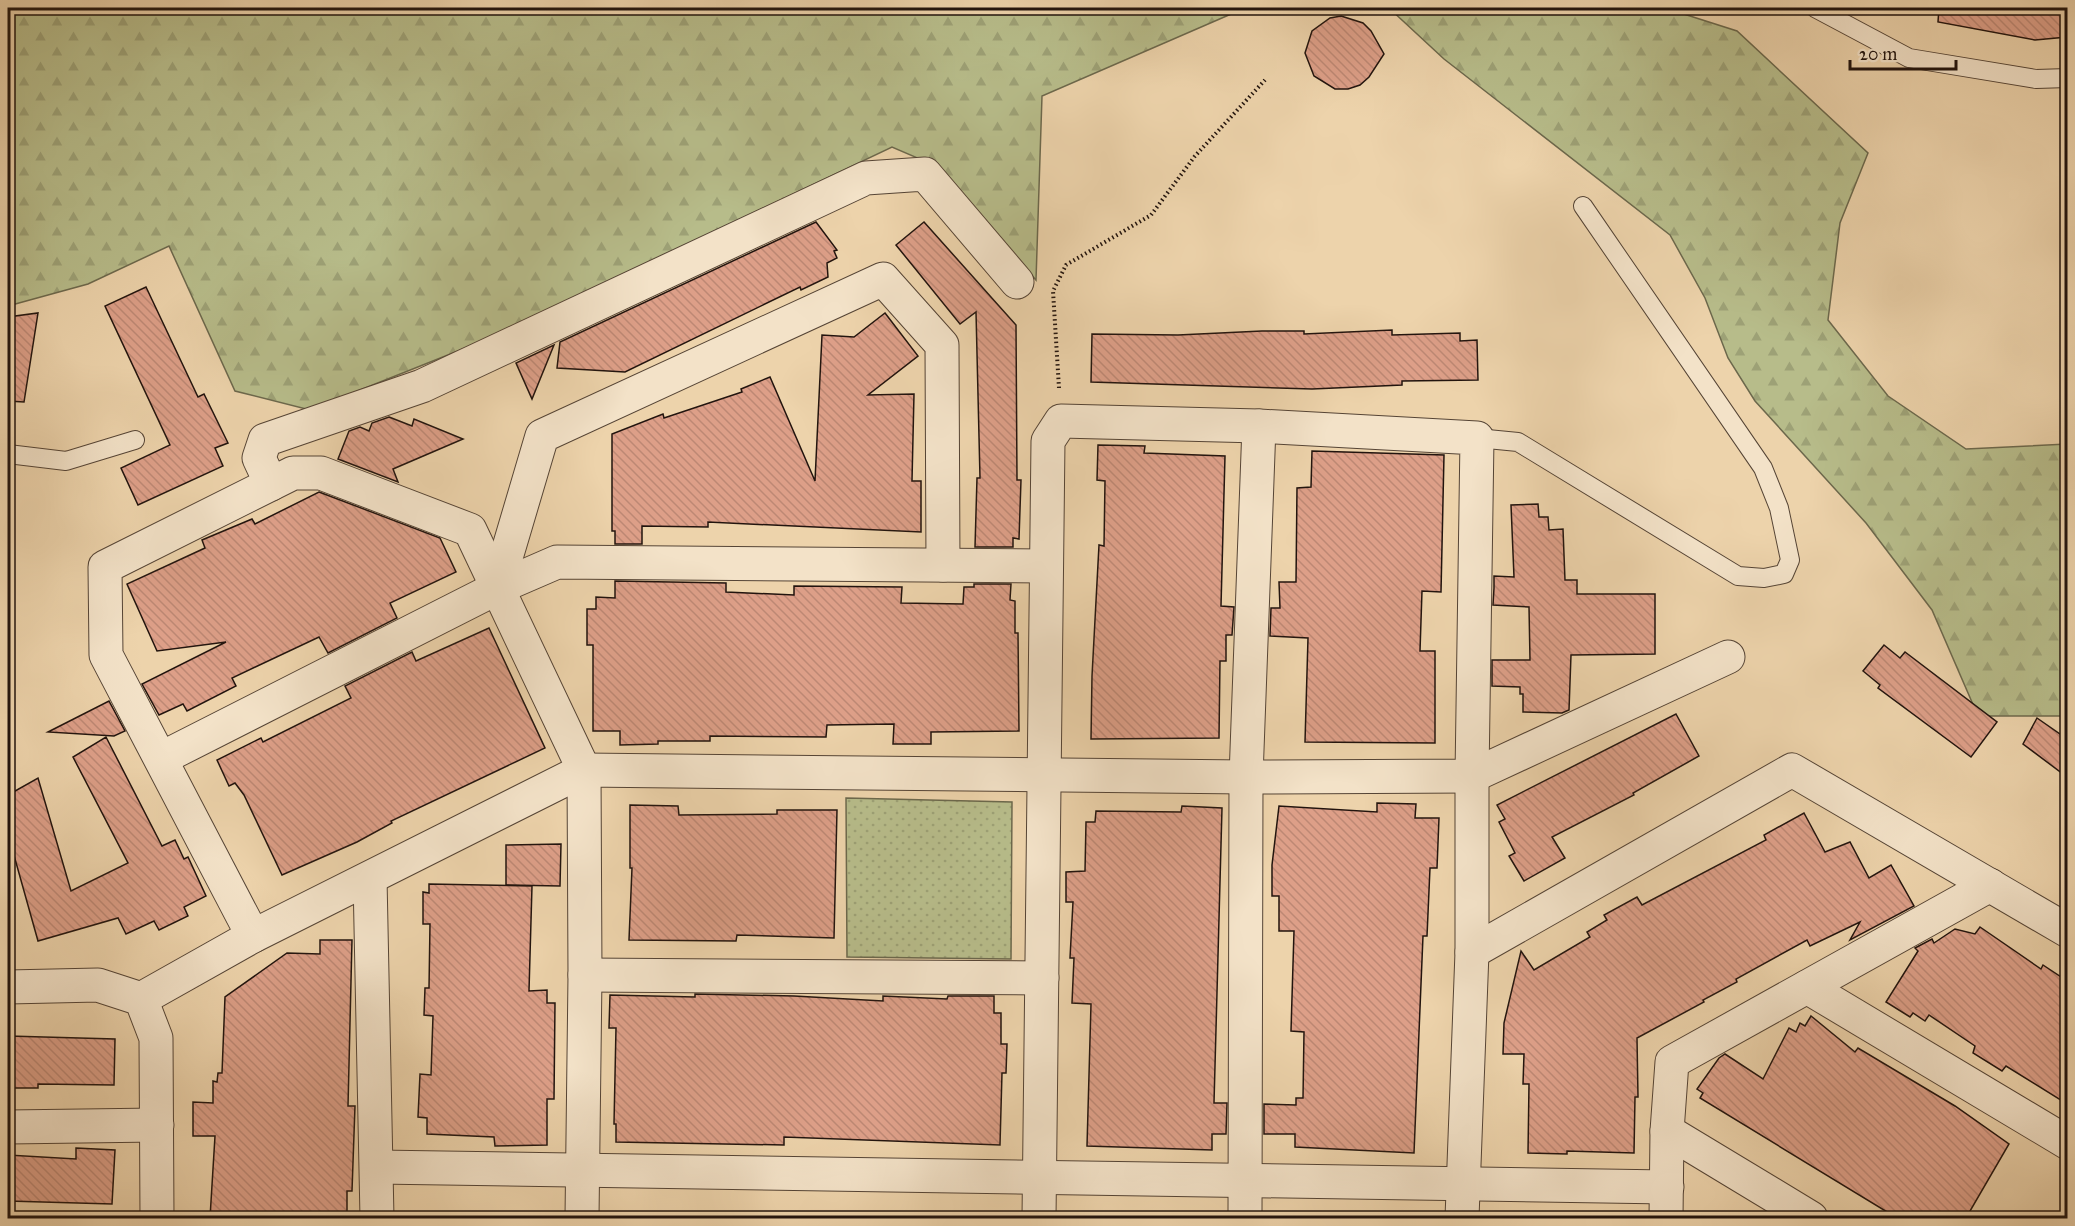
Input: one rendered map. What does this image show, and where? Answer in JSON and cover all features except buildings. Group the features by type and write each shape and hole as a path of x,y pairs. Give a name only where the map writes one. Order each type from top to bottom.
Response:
{"street":[{"path":"271,484 259,458 265,440 422,386 866,178 925,174 1017,282"},
{"path":"497,588 542,436 883,279 942,345 943,565"},
{"path":"1039,1218 1048,441 1061,421 1259,426 1477,438 1472,952 1462,1218"},
{"path":"1245,1218 1246,777 1259,426"},
{"path":"253,936 162,758 106,655 105,567 293,473 321,473 470,530 584,770 585,975 582,1218"},
{"path":"162,758 497,588 557,562 1046,566"},
{"path":"8,987 98,985 141,999 253,936 584,770 1246,777 1472,776 1728,657"},
{"path":"1472,952 1792,770 2067,932"},
{"path":"370,878 377,1218"},
{"path":"377,1167 1462,1184 1667,1203 1667,1131 1672,1062 1990,885"},
{"path":"585,975 1042,978"},
{"path":"1807,987 2067,1143"},
{"path":"141,999 156,1038 157,1218"},
{"path":"8,1127 157,1125"},
{"path":"1667,1131 1811,1218"}],"lane":[{"path":"1815,8 1909,58 2036,79 2067,78"},
{"path":"1477,438 1518,442 1738,576 1764,578 1784,574 1790,560 1779,508 1763,468 1582,206"},
{"path":"8,454 66,461 135,440"}],"path":[{"path":"1061,421 1053,291 1066,264 1150,215 1195,156 1265,80"}],"green space":[{"path":"8,8 1245,8 1042,96 1036,280 934,165 892,147 488,339 310,410 235,391 169,246 88,284 8,306"},
{"path":"1389,8 1665,8 1737,31 1868,153 1840,223 1828,320 1888,396 1966,449 2067,444 2067,720 2062,716 1978,716 1932,610 1866,523 1755,401 1728,358 1705,298 1670,235 1444,59"},
{"path":"846,798 1012,802 1011,959 847,957"}]}
